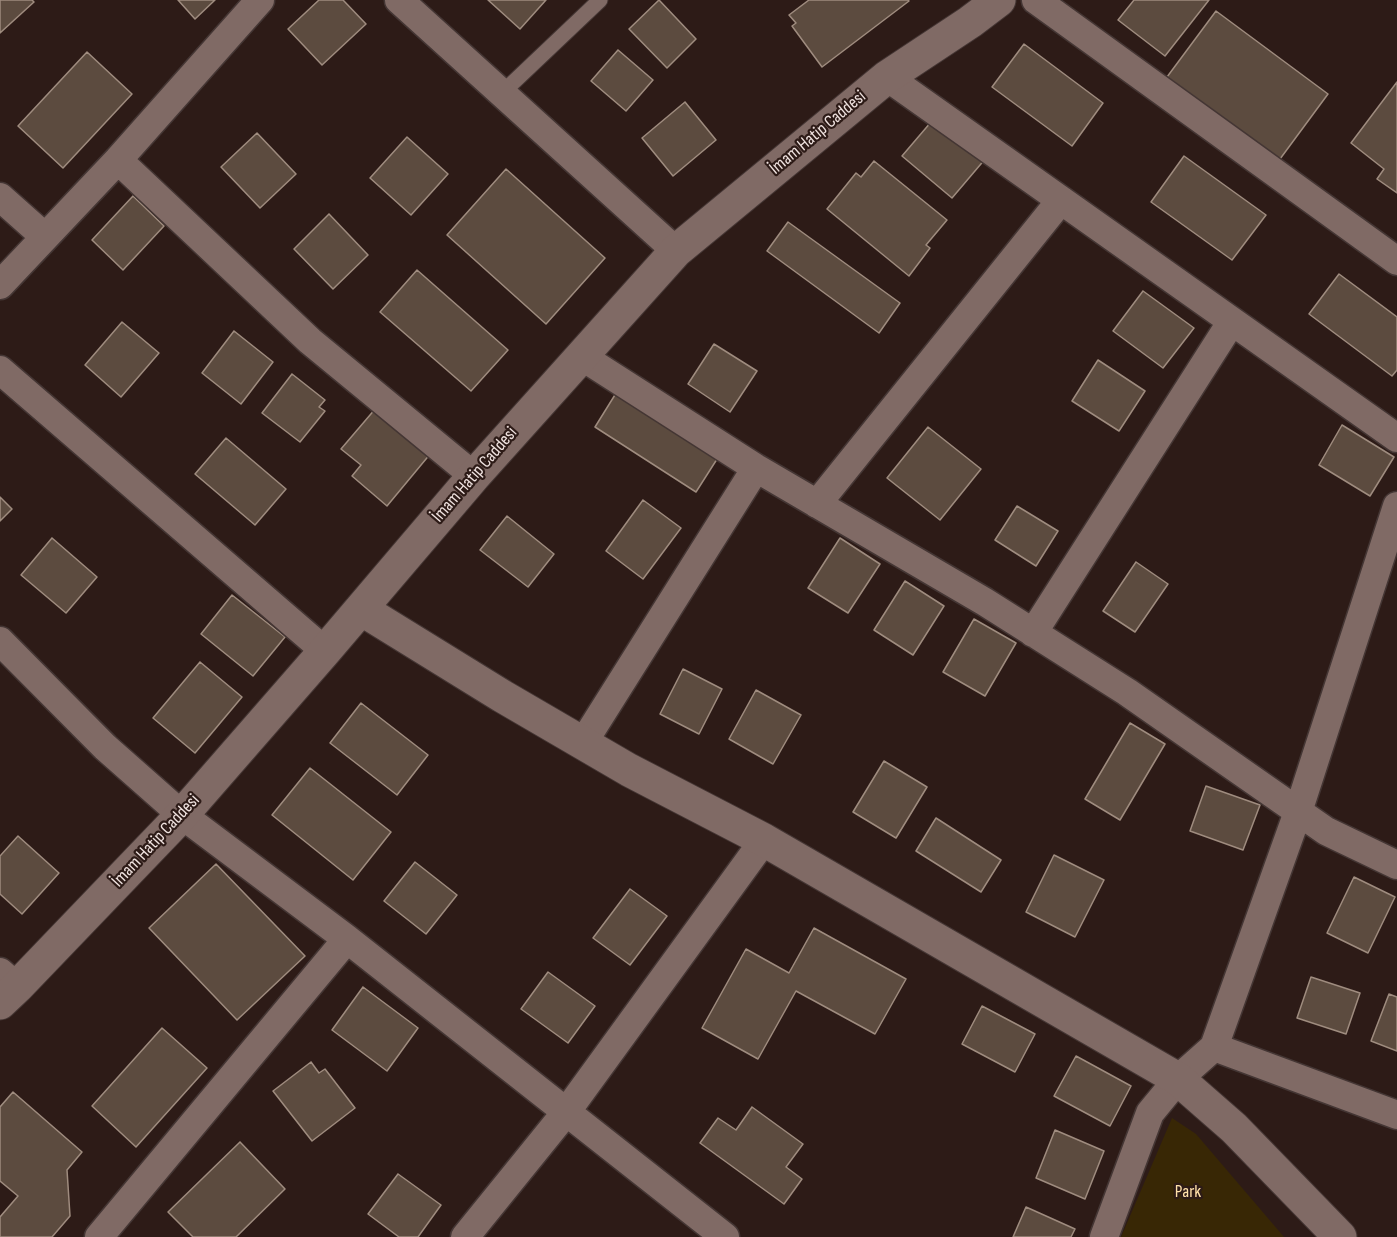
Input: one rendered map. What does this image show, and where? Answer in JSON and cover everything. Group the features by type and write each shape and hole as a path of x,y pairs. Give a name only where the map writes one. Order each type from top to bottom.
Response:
{"street":[{"path":"0,285 118,160 260,0"},
{"path":"399,0 676,251"},
{"name":"İmam Hatip Caddesi","path":"6,987 182,815 474,476 676,251 887,76 970,22 999,0"},
{"path":"1036,0 1397,261"},
{"path":"887,76 1397,438"},
{"path":"118,160 310,341 474,476"},
{"path":"0,196 45,237"},
{"path":"817,504 1061,200"},
{"path":"1033,633 1232,321"},
{"path":"581,356 756,468 985,602 1126,692 1326,831 1397,866"},
{"path":"0,370 325,651"},
{"path":"583,743 756,468"},
{"path":"1104,1237 1150,1113 1178,1079 1214,1047 1298,812 1397,506"},
{"path":"360,609 629,770 764,840 1178,1079 1234,1128 1340,1237"},
{"path":"0,641 105,747 182,815 347,939 725,1237"},
{"path":"465,1237 567,1111 764,840"},
{"path":"99,1237 347,939"},
{"path":"1214,1047 1397,1115"}],"lane":[{"path":"502,93 600,0"}],"green space":[{"name":"Park","path":"1172,1118 1196,1134 1284,1237 1121,1237"}],"building":[{"path":"0,0 32,0 34,2 0,33"},
{"path":"178,0 215,0 195,19"},
{"path":"319,0 343,0 366,24 322,65 288,29"},
{"path":"488,0 546,0 520,29"},
{"path":"659,0 696,39 667,68 629,29"},
{"path":"809,0 909,1 822,67 792,26 796,23 789,15"},
{"path":"1134,0 1209,0 1165,56 1118,20"},
{"path":"1216,11 1328,94 1280,159 1167,77"},
{"path":"1024,44 1103,103 1072,146 992,87"},
{"path":"618,50 653,80 626,111 591,81"},
{"path":"87,52 132,94 63,168 18,126"},
{"path":"1397,82 1397,193 1377,179 1384,169 1351,143"},
{"path":"685,102 716,140 673,176 642,138"},
{"path":"937,115 986,158 952,198 902,156"},
{"path":"257,133 296,174 260,208 221,167"},
{"path":"407,137 448,174 411,215 370,178"},
{"path":"1184,156 1266,215 1232,260 1151,202"},
{"path":"874,161 947,220 926,245 930,248 909,276 827,209 856,173 861,177"},
{"path":"506,169 605,258 546,324 447,235"},
{"path":"133,196 164,226 123,270 92,240"},
{"path":"329,214 368,255 333,289 294,249"},
{"path":"788,222 900,303 879,333 767,251"},
{"path":"417,270 508,350 471,391 380,312"},
{"path":"1339,274 1397,317 1397,370 1392,376 1309,314"},
{"path":"1143,291 1194,328 1163,368 1113,331"},
{"path":"122,322 159,353 121,397 85,365"},
{"path":"234,331 273,362 241,404 202,373"},
{"path":"714,344 757,371 730,412 688,384"},
{"path":"1098,360 1145,391 1119,431 1072,401"},
{"path":"292,374 325,400 319,407 325,411 300,442 262,413"},
{"path":"618,390 719,456 696,492 595,427"},
{"path":"376,408 431,453 387,506 352,476 361,465 341,449"},
{"path":"1342,425 1394,457 1370,496 1319,465"},
{"path":"928,427 981,469 940,520 887,478"},
{"path":"226,438 286,489 255,525 195,474"},
{"path":"0,497 12,509 0,521"},
{"path":"643,500 681,528 643,579 606,551"},
{"path":"1017,506 1058,531 1036,566 995,540"},
{"path":"507,516 554,554 528,587 480,550"},
{"path":"52,538 97,577 66,613 21,575"},
{"path":"840,538 880,564 848,613 808,588"},
{"path":"1136,562 1168,584 1135,632 1103,611"},
{"path":"905,581 944,606 913,655 874,630"},
{"path":"232,595 285,637 253,676 201,634"},
{"path":"974,619 1016,643 985,696 943,672"},
{"path":"200,662 242,697 195,753 153,718"},
{"path":"683,669 722,689 699,734 660,714"},
{"path":"756,690 801,715 773,764 729,739"},
{"path":"361,703 428,755 397,795 330,743"},
{"path":"1130,723 1165,744 1120,820 1085,799"},
{"path":"884,761 927,787 896,838 853,812"},
{"path":"310,768 391,832 353,880 272,815"},
{"path":"1206,786 1260,805 1243,850 1190,831"},
{"path":"936,818 1001,860 981,892 916,851"},
{"path":"18,836 59,873 22,914 0,894 0,856"},
{"path":"1054,855 1104,880 1075,937 1026,912"},
{"path":"415,862 457,895 426,934 384,901"},
{"path":"216,864 305,956 237,1020 149,928"},
{"path":"1354,877 1395,897 1368,953 1327,933"},
{"path":"630,889 667,916 630,965 593,938"},
{"path":"814,928 906,979 875,1034 796,991 758,1059 702,1028 746,949 789,973"},
{"path":"548,972 595,1006 568,1043 521,1009"},
{"path":"1311,977 1360,993 1346,1034 1297,1018"},
{"path":"363,987 418,1028 387,1071 332,1030"},
{"path":"1389,994 1397,997 1397,1051 1371,1041"},
{"path":"982,1006 1035,1034 1015,1072 962,1044"},
{"path":"162,1028 207,1068 136,1147 92,1106"},
{"path":"1076,1056 1131,1086 1110,1126 1054,1096"},
{"path":"311,1062 319,1073 325,1069 355,1108 312,1141 273,1091"},
{"path":"13,1092 82,1152 67,1170 70,1216 52,1237 0,1237 0,1217 18,1196 0,1181 0,1107"},
{"path":"752,1107 803,1144 786,1167 802,1179 784,1204 700,1143 718,1118 736,1130"},
{"path":"1055,1130 1104,1151 1085,1199 1036,1178"},
{"path":"240,1142 285,1189 236,1237 193,1237 168,1212"},
{"path":"398,1174 441,1205 418,1237 399,1237 368,1214"},
{"path":"1026,1207 1075,1229 1071,1237 1013,1237"}]}
